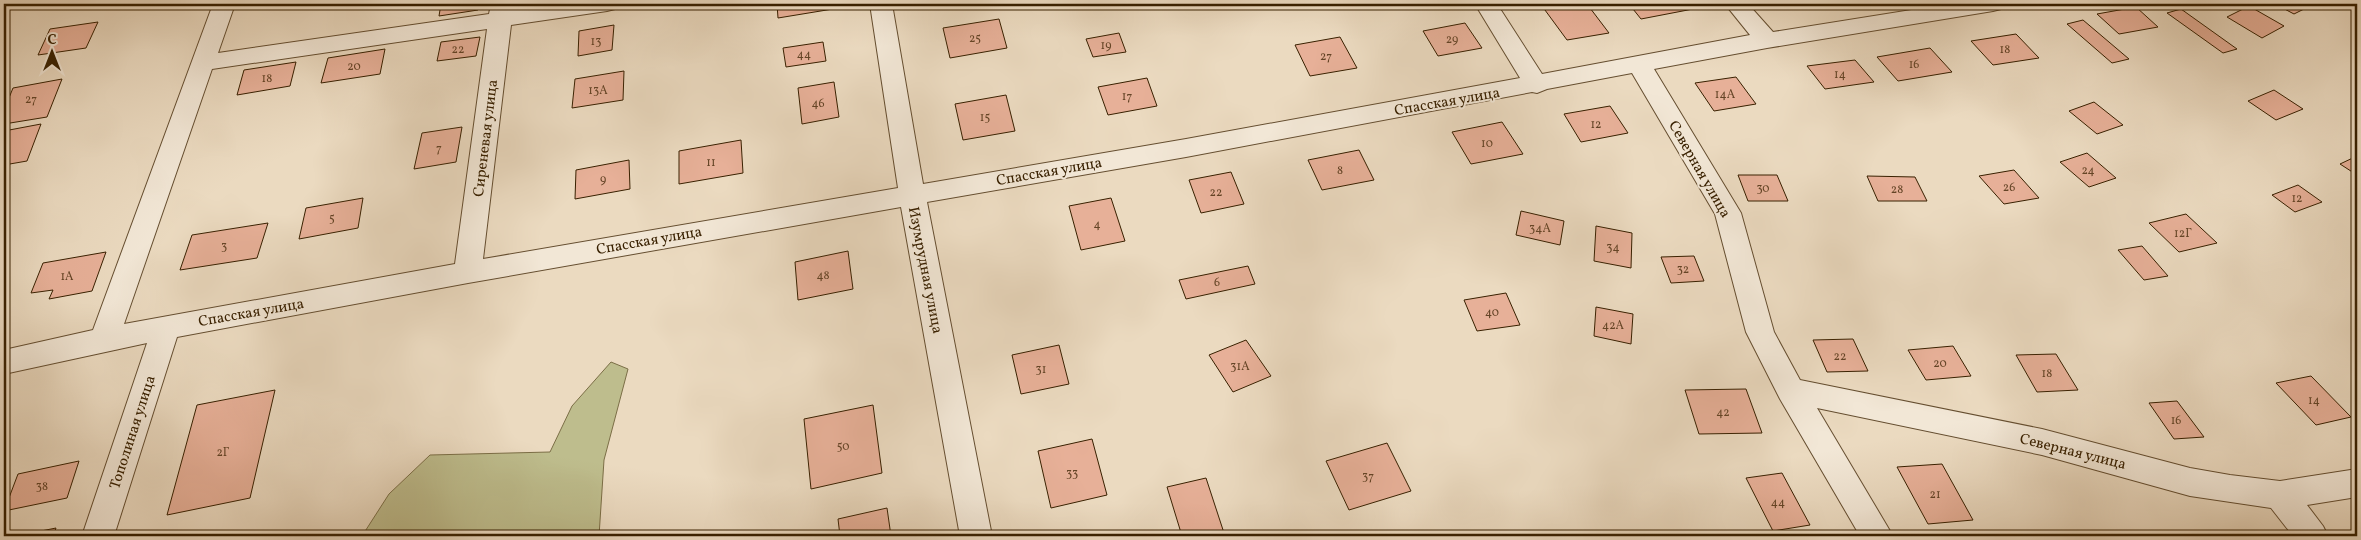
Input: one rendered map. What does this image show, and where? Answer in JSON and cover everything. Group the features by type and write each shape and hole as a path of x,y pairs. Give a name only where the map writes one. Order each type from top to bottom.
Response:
{"street":[{"path":"104,339 224,4"},
{"path":"203,62 501,12 607,4"},
{"name":"Изумрудная улица","path":"881,4 912,195 976,536"},
{"path":"1486,4 1537,85"},
{"path":"1736,4 1767,40"},
{"name":"Спасская улица","path":"4,362 104,339 468,272 1537,85 1767,40 1993,4"},
{"name":"Сиреневая улица","path":"468,272 501,12"},
{"name":"Северная улица","path":"1639,64 1728,213 1760,332 1790,390 1877,536"},
{"name":"Тополиная улица","path":"98,536 166,328"},
{"name":"Северная улица","path":"1790,390 2042,442 2190,482 2280,495 2357,483"},
{"path":"2280,495 2312,536"}],"shaded area":[{"path":"611,362 628,369 604,460 599,536 362,536 389,494 430,455 550,452 572,406"}],"building":[{"path":"441,4 478,4 478,10 439,16"},
{"path":"777,4 844,4 845,7 778,18"},
{"path":"1587,4 1609,33 1567,40 1542,6"},
{"path":"1629,4 1688,4 1693,9 1641,19"},
{"path":"2275,4 2309,4 2312,5 2294,14"},
{"path":"2249,6 2284,26 2262,38 2227,17"},
{"path":"2136,7 2158,27 2119,34 2097,14"},
{"path":"2181,9 2237,49 2223,53 2167,13"},
{"path":"999,19 1007,48 950,58 943,28"},
{"path":"2083,20 2129,59 2112,63 2067,24"},
{"path":"98,22 86,48 38,55 50,29"},
{"path":"1465,23 1482,48 1438,56 1423,31"},
{"path":"614,25 612,50 578,56 579,31"},
{"path":"1119,33 1126,52 1093,57 1086,39"},
{"path":"2016,34 2039,58 1993,65 1971,41"},
{"path":"480,37 476,56 437,61 441,42"},
{"path":"1340,37 1357,68 1310,76 1295,45"},
{"path":"823,42 826,61 786,67 783,48"},
{"path":"1930,48 1952,72 1898,81 1877,57"},
{"path":"385,49 380,74 321,83 328,58"},
{"path":"1855,60 1874,82 1825,89 1807,66"},
{"path":"296,62 290,86 237,95 244,70"},
{"path":"624,71 623,100 572,108 575,79"},
{"path":"1736,77 1756,104 1714,111 1695,83"},
{"path":"1147,78 1157,106 1108,115 1098,87"},
{"path":"62,79 47,117 4,124 4,110 13,88"},
{"path":"834,82 839,117 802,124 798,88"},
{"path":"2274,90 2303,109 2276,120 2248,101"},
{"path":"1006,95 1015,131 963,140 955,104"},
{"path":"2094,102 2123,125 2097,134 2069,111"},
{"path":"1610,106 1628,133 1581,142 1564,114"},
{"path":"1502,122 1523,154 1471,164 1452,132"},
{"path":"41,124 27,161 4,165 4,131"},
{"path":"462,127 456,162 414,169 422,133"},
{"path":"741,140 743,173 679,184 679,151"},
{"path":"1359,150 1374,180 1322,190 1308,160"},
{"path":"2087,153 2116,178 2089,187 2060,162"},
{"path":"2357,156 2357,175 2340,164"},
{"path":"629,160 630,189 575,199 576,170"},
{"path":"2014,170 2039,198 2004,204 1979,176"},
{"path":"1231,172 1244,204 1201,213 1189,180"},
{"path":"1738,175 1777,175 1788,201 1748,201"},
{"path":"1867,176 1915,177 1927,201 1878,201"},
{"path":"2298,185 2322,202 2295,212 2272,195"},
{"path":"363,198 358,228 299,239 306,208"},
{"path":"1111,198 1125,241 1081,250 1069,206"},
{"path":"1521,211 1564,221 1560,245 1516,235"},
{"path":"2186,214 2217,243 2179,252 2149,223"},
{"path":"268,223 257,258 180,270 192,235"},
{"path":"1596,226 1632,233 1631,268 1594,261"},
{"path":"2142,246 2168,276 2144,280 2118,250"},
{"path":"848,251 853,289 798,300 795,262"},
{"path":"106,252 92,291 49,299 53,290 31,293 43,263"},
{"path":"1694,256 1704,281 1671,283 1661,257"},
{"path":"1248,266 1255,284 1186,299 1179,280"},
{"path":"1506,293 1520,325 1477,331 1464,300"},
{"path":"1596,307 1633,314 1631,344 1594,336"},
{"path":"1853,339 1868,371 1827,372 1813,340"},
{"path":"1246,340 1271,376 1233,392 1209,355"},
{"path":"1059,345 1069,384 1021,394 1012,355"},
{"path":"1953,346 1971,376 1926,380 1908,350"},
{"path":"2056,354 2078,390 2037,392 2016,355"},
{"path":"2311,376 2351,417 2316,425 2276,383"},
{"path":"1746,389 1762,433 1699,434 1685,390"},
{"path":"275,390 250,498 167,515 197,405"},
{"path":"2177,401 2204,437 2174,439 2149,403"},
{"path":"873,405 882,473 811,489 804,419"},
{"path":"1092,439 1107,495 1051,508 1038,451"},
{"path":"1387,443 1411,491 1349,510 1326,461"},
{"path":"79,461 67,498 4,511 18,474"},
{"path":"1942,464 1973,520 1928,524 1897,467"},
{"path":"1782,473 1810,525 1773,531 1746,478"},
{"path":"1206,478 1225,536 1182,536 1167,487"},
{"path":"887,508 891,536 840,536 838,519"},
{"path":"56,528 53,536 16,536"}]}
